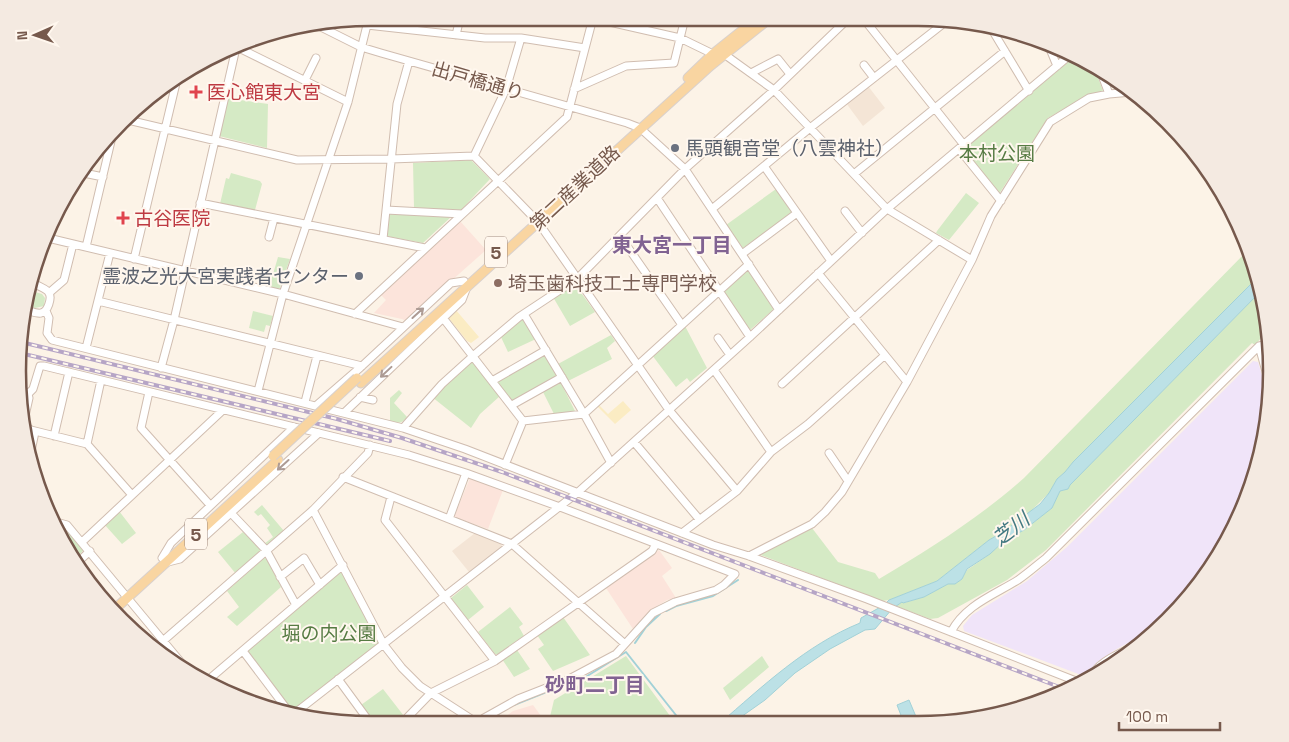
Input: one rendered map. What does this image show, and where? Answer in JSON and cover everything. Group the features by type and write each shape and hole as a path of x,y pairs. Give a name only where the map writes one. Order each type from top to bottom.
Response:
{"main road":[{"name":"第二産業道路","path":"164,560 638,127 713,54 748,26"},
{"name":"第二産業道路","path":"638,127 760,26"},
{"name":"5","path":"116,602 126,595 164,560"},
{"name":"5","path":"118,605 126,595"}],"street":[{"path":"258,391 283,294 348,102 366,26"},
{"path":"375,26 485,38 522,38 585,48"},
{"path":"456,35 458,26"},
{"path":"355,314 567,117 591,26"},
{"path":"629,26 680,38 713,54 724,54 774,90 887,209 972,260"},
{"path":"574,89 626,66 674,63 683,26"},
{"path":"403,428 442,384 473,356 524,314 578,278 685,170 774,90 841,26"},
{"path":"869,26 935,108 1001,201"},
{"path":"712,209 810,128 939,27"},
{"name":"出戸橋通り","path":"325,29 361,47 638,127"},
{"path":"995,35 1029,92"},
{"path":"474,156 506,89 522,38"},
{"path":"242,51 348,102"},
{"path":"854,174 1004,51"},
{"path":"1052,53 1057,66"},
{"path":"162,368 235,54"},
{"path":"305,80 316,58"},
{"path":"751,73 778,59 790,74"},
{"path":"300,708 577,493 714,370 887,209 1029,92 1065,59"},
{"path":"383,239 397,104 409,61"},
{"path":"864,65 874,78"},
{"path":"1104,80 1109,94"},
{"path":"134,259 175,87"},
{"path":"749,556 812,524 842,492 907,382 972,260 991,216 1050,122 1088,98 1122,93"},
{"path":"133,121 214,142 297,160 474,156 536,220 669,410 737,490"},
{"path":"638,127 685,170 779,310"},
{"path":"86,247 110,146"},
{"path":"764,166 831,261"},
{"path":"88,174 103,177"},
{"path":"657,198 750,337"},
{"path":"200,203 425,248"},
{"path":"386,210 462,214"},
{"path":"845,212 862,233"},
{"path":"742,254 797,213"},
{"path":"269,236 274,218"},
{"path":"620,236 682,325"},
{"path":"52,239 283,294 403,327"},
{"path":"782,384 939,240"},
{"path":"73,244 64,280 50,293 46,311 49,318 47,333 49,338 403,428 682,533 874,601 1072,679"},
{"path":"86,348 110,253"},
{"path":"522,420 584,414 748,264"},
{"path":"818,273 907,382"},
{"path":"318,405 451,283 466,284 462,300 345,412"},
{"path":"37,286 50,293"},
{"path":"98,301 362,366"},
{"path":"32,312 41,314 46,311"},
{"path":"524,314 611,463"},
{"path":"443,318 522,420"},
{"path":"718,338 730,355"},
{"path":"951,632 962,616 970,609 1019,579 1046,558 1259,346 1262,359"},
{"path":"492,380 546,350"},
{"path":"682,533 737,490 770,452 808,424 885,355"},
{"path":"305,402 317,356"},
{"path":"28,403 28,394 34,389 40,366 69,372 370,445 466,473 735,574 716,590 675,602 653,613 616,654 569,679 518,699 491,716"},
{"path":"714,370 770,452"},
{"path":"54,436 69,372"},
{"path":"512,405 562,377"},
{"path":"87,444 101,380"},
{"path":"149,392 140,428 210,506"},
{"path":"360,397 373,400"},
{"path":"82,542 223,410"},
{"path":"505,465 522,420"},
{"path":"294,427 171,543 164,560 180,559 320,433"},
{"path":"32,431 87,444 132,495"},
{"path":"33,440 35,432"},
{"path":"634,442 699,520"},
{"path":"160,644 313,510 368,453 370,445"},
{"path":"830,453 848,480"},
{"path":"449,519 466,473"},
{"path":"343,477 512,544 625,644"},
{"path":"391,497 385,520 495,661"},
{"path":"313,510 384,645 410,677 466,716"},
{"path":"230,512 266,550 296,605"},
{"path":"62,524 67,525 90,551 175,655"},
{"path":"409,716 431,693 495,661 652,551 656,544"},
{"path":"81,559 90,551"},
{"path":"280,577 304,558 320,585"},
{"path":"212,677 343,565"},
{"path":"243,651 283,704"},
{"path":"338,680 365,716"}],"shaded area":[{"path":"868,86 885,108 863,126 846,103"},
{"path":"460,221 486,250 406,321 374,313 386,300 379,293"},
{"path":"1253,361 1258,362 1263,378 1260,416 1251,460 1237,503 1205,563 1162,615 1135,639 1115,650 1097,662 1090,670 1080,675 964,631 963,626 972,615 1027,581 1067,547"},
{"path":"470,478 503,490 488,529 454,517"},
{"path":"475,533 501,542 502,548 469,572 452,551"},
{"path":"659,550 672,568 662,576 676,598 667,600 652,609 633,629 606,588"},
{"path":"533,705 541,716 506,716 513,711"}],"green space":[{"name":"本村公園","path":"1069,61 1098,77 1103,91 1086,96 1048,118 999,194 963,150"},
{"path":"227,98 268,104 267,148 219,136"},
{"path":"471,160 490,179 461,210 414,208 413,163"},
{"path":"231,173 260,181 262,184 255,210 220,204 226,178 229,179"},
{"path":"776,189 793,213 743,248 726,225"},
{"path":"966,193 979,203 949,240 936,233 937,231"},
{"path":"388,214 451,217 423,243 386,236"},
{"path":"1243,256 1251,284 1073,462 1057,479 1049,493 1030,512 989,540 937,581 882,601 758,554 812,528 838,562 875,573 879,579 954,532 1024,478"},
{"path":"278,257 290,259 279,290 259,285 260,280 271,281"},
{"path":"749,268 774,309 750,330 723,291"},
{"path":"574,283 595,312 570,326 553,297"},
{"path":"36,292 42,294 45,298 44,306 32,307"},
{"path":"1255,298 1261,338 1255,345 1252,343 1046,550 1007,580 938,618 930,619 896,606 902,602 924,597 948,584 955,584 962,579 967,570 990,554 1005,540 1024,530 1052,508 1060,491 1068,489"},
{"path":"253,311 273,316 270,326 266,325 264,332 249,328"},
{"path":"523,318 536,339 508,352 500,335"},
{"path":"685,326 707,368 690,382 687,378 676,387 652,355"},
{"path":"611,335 615,341 607,348 612,359 568,381 558,364"},
{"path":"545,354 557,376 512,401 496,381"},
{"path":"473,360 500,396 480,414 471,428 432,397"},
{"path":"560,381 575,411 554,414 542,390"},
{"path":"399,390 402,393 394,403 407,417 402,422 390,421 390,398"},
{"path":"262,505 284,531 266,547 264,544 273,537 267,528 270,525 261,514 258,516 254,512"},
{"path":"119,511 136,533 122,544 104,524"},
{"path":"64,528 66,528 84,550 79,555"},
{"path":"243,532 260,549 260,553 236,574 218,552"},
{"path":"264,558 267,559 281,587 237,626 227,617 239,607 227,591"},
{"name":"堀の内公園","path":"343,565 384,645 301,708 283,704 243,651"},
{"path":"467,585 484,607 468,620 451,598"},
{"path":"510,607 523,624 519,627 524,636 498,654 495,654 478,632"},
{"path":"563,617 590,655 553,671 538,649 544,645 537,635"},
{"path":"517,650 530,669 514,677 502,659"},
{"path":"626,656 670,716 550,716 554,700"},
{"path":"762,656 769,667 730,700 723,688"},
{"path":"383,689 404,716 369,716 361,705"}],"sand":[{"path":"455,309 479,337 471,343 467,341 448,317"},
{"path":"623,401 631,410 615,424 597,406 598,404 608,414"}],"water":[{"name":"芝川","path":"1251,284 1255,298 1068,489 1060,491 1052,508 1024,530 1005,540 990,554 967,569 962,579 955,584 948,584 924,597 902,602 892,609 875,629 865,630 830,649 795,673 765,700 742,716 728,716 769,681 821,643 860,623 861,618 884,605 889,600 937,581 989,540 1003,532 1040,504 1057,479"},
{"path":"909,700 916,716 901,716 897,705"}],"waterway":[{"path":"666,611 676,606 713,596 738,580"},
{"path":"635,643 646,627 660,614"},
{"path":"584,678 626,652 677,716"},
{"path":"514,705 579,679"},
{"path":"496,716 501,712"}],"railway":[{"path":"27,344 337,419 402,438 502,472 1057,686"},
{"path":"27,355 390,441"}],"place":[{"name":"医心館東大宮","path":"196,92"},
{"name":"馬頭観音堂（八雲神社）","path":"675,148"},
{"name":"古谷医院","path":"123,218"},
{"name":"霊波之光大宮実践者センター","path":"359,276"},
{"name":"埼玉歯科技工士専門学校","path":"498,283"}],"district":[{"name":"東大宮一丁目","path":"672,245"},
{"name":"砂町二丁目","path":"595,685"}]}
